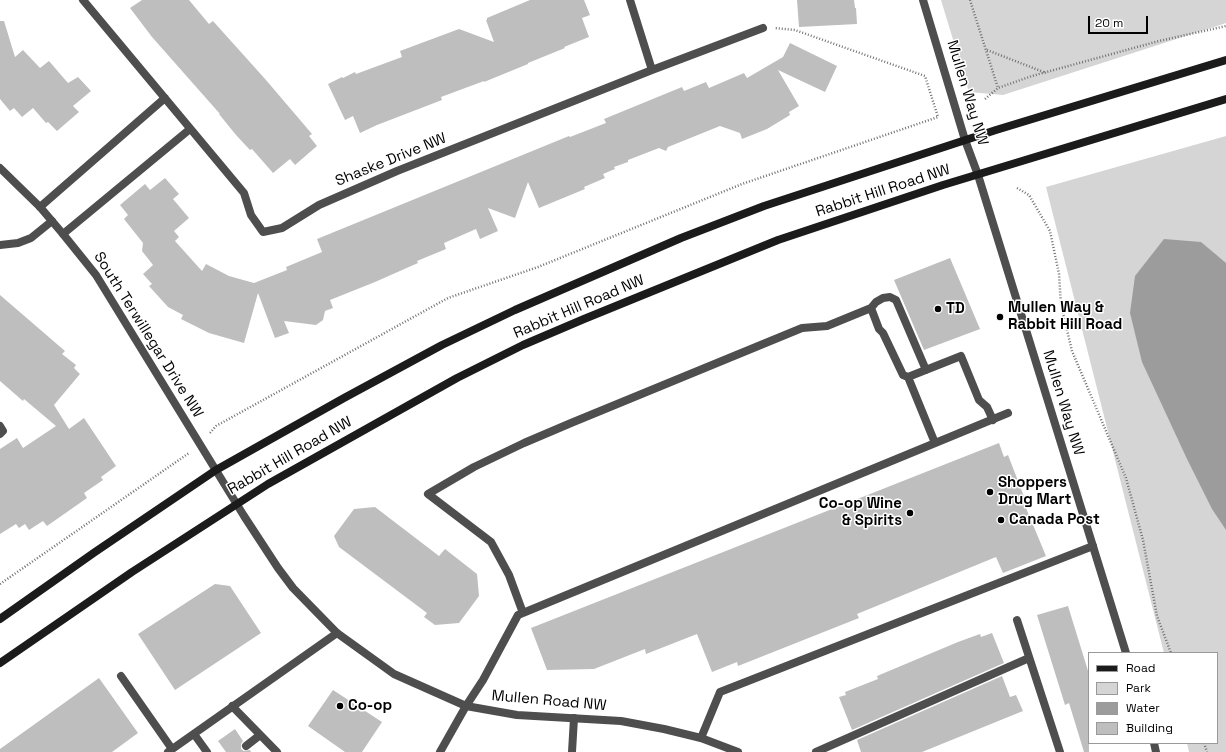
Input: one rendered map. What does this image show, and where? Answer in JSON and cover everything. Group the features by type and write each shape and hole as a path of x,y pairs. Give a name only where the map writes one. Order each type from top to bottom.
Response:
{"main road":[{"name":"Rabbit Hill Road NW","path":"0,619 95,552 216,470 442,345 542,298 681,238 764,206 966,140 1226,60"},
{"name":"Rabbit Hill Road NW","path":"0,663 132,572 236,503 457,378 523,345 778,240 942,185 1226,99"}],"street":[{"name":"Shaske Drive NW","path":"83,0 244,193 251,215 262,232 282,228 319,205 397,171 652,70 763,28"},
{"path":"630,0 652,70"},
{"name":"Mullen Way NW","path":"924,0 966,140 1126,652"},
{"path":"40,207 165,98"},
{"path":"63,234 190,129"},
{"name":"South Terwillegar Drive NW","path":"0,168 40,207 96,275 216,470"},
{"path":"0,245 18,243 31,238 52,221"},
{"path":"523,613 510,575 491,542 428,494 474,467 524,443 802,328 827,326 871,308 876,302 883,298 890,297 896,300 926,370"},
{"path":"871,308 879,329 883,333 903,375 908,377 935,443"},
{"path":"908,377 961,356 979,400 987,407 993,420"},
{"path":"440,752 466,706 483,680 518,615 1008,413"},
{"path":"0,426 3,431 0,434"},
{"name":"Mullen Road NW","path":"216,470 278,568 293,588 337,633 394,674 466,706 516,715 620,721 664,729 701,738 738,752"},
{"path":"701,738 720,692 1092,546"},
{"path":"1017,620 1060,752"},
{"path":"121,676 170,751 337,633"},
{"path":"816,752 1030,658"},
{"path":"232,706 277,752"},
{"path":"572,752 574,718"},
{"path":"194,734 207,752"},
{"path":"246,746 260,735"}],"path":[{"path":"970,0 998,88"},
{"path":"985,99 998,88 1046,73 1159,41 1226,26"},
{"path":"0,584 200,445 216,426 448,298 538,267 742,184 938,117 925,76 795,30 763,28"},
{"path":"987,50 1046,73"},
{"path":"1016,188 1029,195 1050,231 1058,274 1061,305 1072,351 1126,478 1143,540 1157,616 1171,652"}],"green space":[{"path":"941,0 1226,0 1226,23 1003,95 969,92"},
{"path":"1226,136 1226,752 1189,752 1187,744 1218,744 1218,652 1164,652 1046,187"}],"water":[{"path":"1164,239 1201,242 1226,263 1226,530 1212,509 1187,459 1142,362 1130,313 1135,276"}],"building":[{"path":"142,0 189,0 209,24 213,21 266,80 312,134 309,136 317,146 295,165 290,159 273,173 252,149 250,150 236,135 220,114 152,37 130,8"},
{"path":"530,0 584,0 590,15 582,18 589,37 484,82 441,97 442,100 360,133 353,116 345,120 328,84 355,72 356,74 402,57 400,51 459,29 494,42 486,20 487,18"},
{"path":"797,0 854,0 857,24 799,27"},
{"path":"0,21 4,21 15,57 23,50 40,68 49,61 68,83 78,77 91,91 73,106 79,112 57,131 48,122 46,123 33,108 22,117 14,108 10,111 0,99"},
{"path":"790,43 837,66 825,92 778,70 799,106 789,112 790,115 767,129 742,139 740,133 720,126 668,147 666,151 659,148 628,160 628,162 614,167 615,169 603,174 605,178 584,187 585,189 539,208 528,182 515,218 488,208 498,231 480,239 476,229 444,243 446,249 417,261 418,263 330,300 333,308 325,311 323,320 316,325 284,321 289,333 275,338 258,293 244,343 209,333 181,319 183,315 168,307 149,286 152,284 143,274 153,265 142,251 143,243 124,219 128,215 120,205 145,184 150,190 165,178 179,194 173,199 189,218 174,231 179,237 175,241 202,271 206,264 229,276 254,283 287,270 286,267 322,252 317,239 569,136 570,137 606,123 604,119 682,87 684,91 706,82 709,88 744,73 747,78 783,57"},
{"name":"TD","path":"950,258 980,329 924,350 894,280"},
{"path":"0,295 65,351 62,354 76,365 74,368 80,374 54,405 69,429 84,418 116,466 101,477 103,480 84,493 87,498 47,526 43,521 29,530 25,524 19,528 16,524 0,534 0,449 17,438 23,448 56,426 0,381"},
{"path":"999,443 1004,457 1008,455 1028,507 1026,508 1046,556 1003,573 996,557 857,614 859,618 738,666 737,662 712,672 697,634 646,654 645,649 594,669 547,670 531,628"},
{"path":"375,507 439,556 445,549 477,574 479,596 459,623 435,625 424,617 427,613 339,547 334,536 354,509"},
{"path":"215,584 230,586 261,633 175,690 138,634"},
{"path":"1068,606 1088,671 1089,752 1084,752 1069,703 1065,705 1037,615"},
{"path":"992,633 1004,663 852,730 839,697 846,695 845,692 878,679 877,676 958,642 980,634 981,637"},
{"path":"1002,676 1010,697 1016,695 1023,711 922,752 861,752 857,740"},
{"path":"99,678 138,733 112,752 0,752 0,749"},
{"name":"Co-op","path":"333,690 382,722 362,752 345,752 308,726"},
{"path":"235,729 243,741 241,744 241,749 244,751 250,750 251,752 226,752 218,741"}],"place":[{"name":"TD","path":"938,309"},
{"name":"Mullen Way & Rabbit Hill Road","path":"1000,317"},
{"name":"Shoppers Drug Mart","path":"990,492"},
{"name":"Co-op Wine & Spirits","path":"910,513"},
{"name":"Canada Post","path":"1001,520"},
{"name":"Co-op","path":"340,706"}]}
